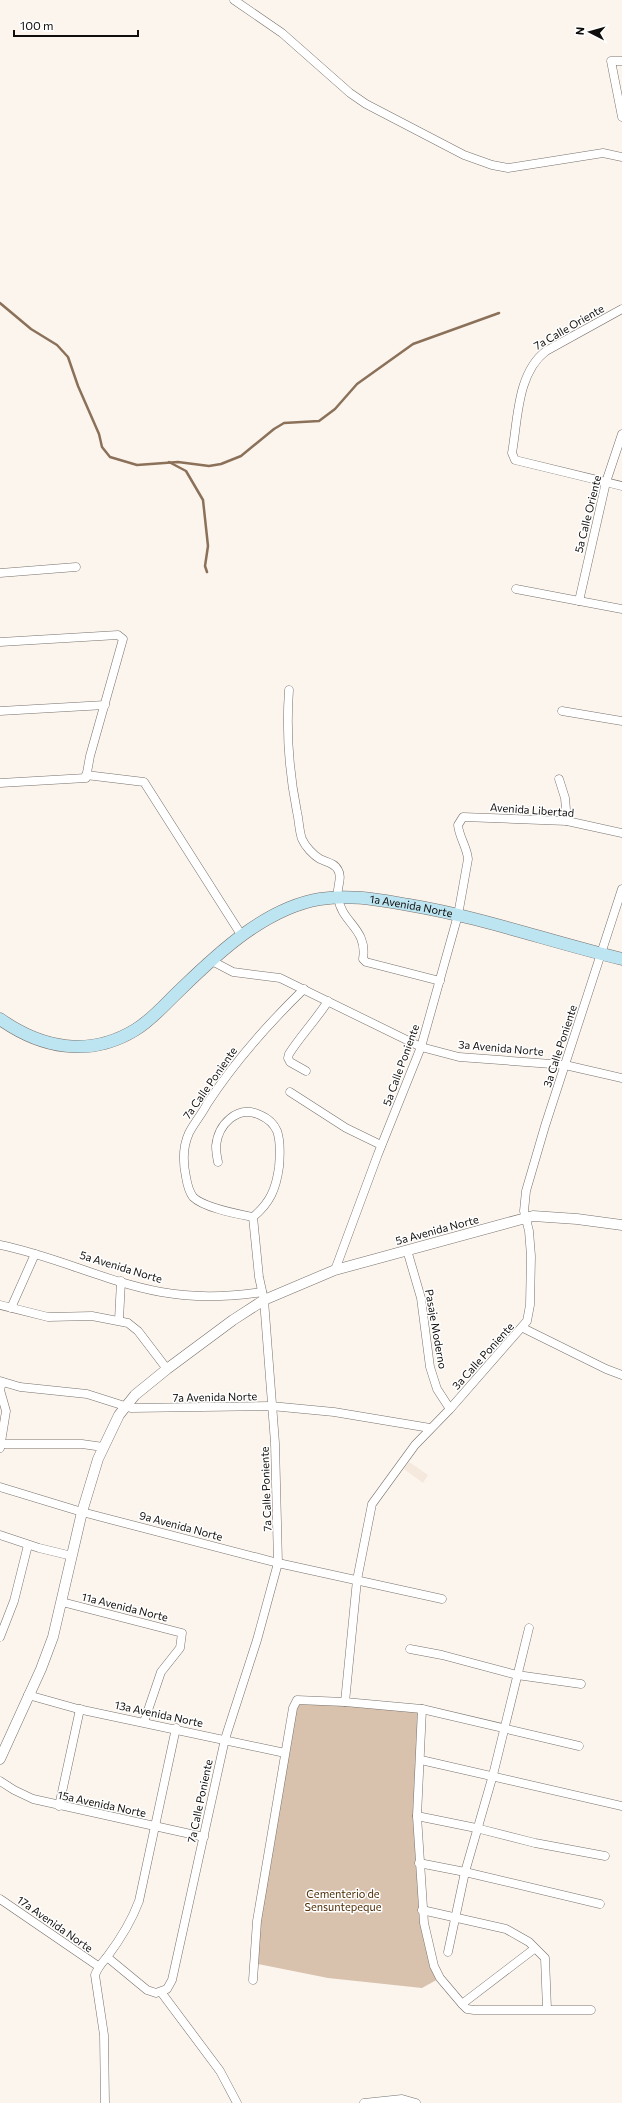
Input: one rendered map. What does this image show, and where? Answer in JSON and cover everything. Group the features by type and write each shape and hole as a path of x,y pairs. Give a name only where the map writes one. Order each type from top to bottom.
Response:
{"main road":[{"name":"1a Avenida Norte","path":"0,1019 24,1034 52,1045 81,1046 106,1042 129,1033 146,1022 212,961 242,936 270,918 300,903 338,897 362,897 418,906 458,915 622,959"}],"street":[{"path":"234,0 282,33 350,93 366,104 464,155 492,165 508,168 603,154 622,157"},
{"path":"622,61 611,61 622,117"},
{"name":"7a Calle Oriente","path":"606,482 515,460 512,453 524,382 536,359 546,351 622,308"},
{"name":"5a Calle Oriente","path":"578,601 606,482 622,434"},
{"path":"606,482 622,486"},
{"path":"0,573 76,567"},
{"path":"516,589 622,609"},
{"path":"0,642 120,635 123,639 86,778 0,783"},
{"path":"289,690 288,742 292,789 302,839 311,851 320,859 332,864 338,869 340,877 338,897 345,913 364,940 363,959 366,962 440,981"},
{"path":"0,710 105,705"},
{"path":"562,710 622,722"},
{"path":"86,775 144,782 242,936"},
{"path":"560,780 565,798 567,821"},
{"name":"Avenida Libertad","path":"463,817 567,821 622,833"},
{"name":"5a Calle Poniente","path":"335,1270 382,1145 422,1047 458,915 468,859 467,852 459,835 458,825 463,817"},
{"name":"3a Calle Poniente","path":"345,1702 357,1580 372,1504 415,1445 450,1409 522,1328 529,1313 531,1281 530,1250 524,1211 526,1191 622,889"},
{"path":"212,961 233,972 280,978 304,989"},
{"name":"3a Avenida Norte","path":"304,989 422,1047 459,1056 565,1065 622,1078"},
{"name":"7a Calle Poniente","path":"161,1992 167,1989 172,1980 225,1740 257,1640 278,1563 275,1443 263,1296 253,1217 236,1214 208,1205 193,1197 186,1176 184,1149 189,1133 217,1089 238,1061 268,1025 304,989"},
{"path":"306,1071 290,1062 288,1058 289,1054 303,1032 320,1013 328,1001"},
{"path":"290,1092 346,1128 382,1145"},
{"path":"218,1162 216,1147 219,1135 224,1125 233,1116 244,1111 256,1113 266,1118 277,1131 280,1153 275,1189 270,1201 253,1217"},
{"name":"5a Avenida Norte","path":"0,1245 35,1254 160,1292 216,1296 263,1296 335,1270 533,1216 577,1218 622,1225"},
{"name":"Pasaje Moderno","path":"407,1250 421,1298 430,1366 437,1390 450,1409"},
{"path":"11,1308 35,1254"},
{"path":"119,1320 121,1281"},
{"path":"0,1759 48,1653 62,1602 82,1512 103,1447 125,1407 135,1396 167,1369 263,1296"},
{"path":"0,1305 48,1317 92,1316 119,1320 132,1325 167,1369"},
{"path":"522,1328 606,1369 622,1375"},
{"path":"1,1381 0,1390 3,1412 1,1446 82,1444 103,1447"},
{"name":"7a Avenida Norte","path":"1,1381 20,1387 87,1394 125,1407 139,1409 271,1406 334,1412 430,1428"},
{"name":"9a Avenida Norte","path":"0,1487 82,1512 278,1563 442,1599"},
{"path":"0,1535 28,1545 72,1556"},
{"path":"0,1637 14,1601 28,1545"},
{"name":"11a Avenida Norte","path":"62,1602 182,1633 180,1648 161,1672 144,1722"},
{"path":"448,1952 476,1828 493,1775 529,1628"},
{"path":"410,1649 442,1655 517,1675 581,1684"},
{"name":"13a Avenida Norte","path":"28,1695 80,1709 176,1728 285,1753"},
{"path":"253,1980 256,1921 293,1708 297,1700 345,1702 422,1710 579,1746"},
{"path":"60,1806 80,1709"},
{"path":"422,1710 421,1760 417,1816 419,1863 422,1910 434,1966 446,1987 467,2009 591,2010"},
{"path":"105,2103 104,2035 95,1975 98,1966 107,1957 135,1912 139,1901 176,1728"},
{"path":"421,1760 493,1775 622,1806"},
{"name":"15a Avenida Norte","path":"0,1781 28,1797 60,1806 204,1837"},
{"path":"417,1816 476,1828 535,1843 605,1856"},
{"path":"419,1863 465,1872 600,1904"},
{"name":"17a Avenida Norte","path":"0,1899 98,1966"},
{"path":"422,1910 510,1931 529,1942 534,1949 540,1952 545,1958 547,2009"},
{"path":"462,2004 534,1949"},
{"path":"107,1957 147,1990 156,1993 161,1992 220,2072 235,2096 237,2103"},
{"path":"364,2103 402,2099 416,2103"}],"shaded area":[{"path":"409,1462 428,1475 423,1483 404,1469"}],"green space":[{"name":"Cementerio de Sensuntepeque","path":"294,1703 420,1710 420,1887 440,1978 422,1988 328,1978 258,1964 261,1917"}],"waterway":[{"path":"0,303 31,329 57,345 68,357 78,386 99,434 102,447 110,457 137,465 178,462 209,466 221,464 241,456 274,429 284,423 319,421 335,409 357,384 413,344 499,313"},
{"path":"169,462 186,471 203,500 208,546 205,566 207,572"}]}
